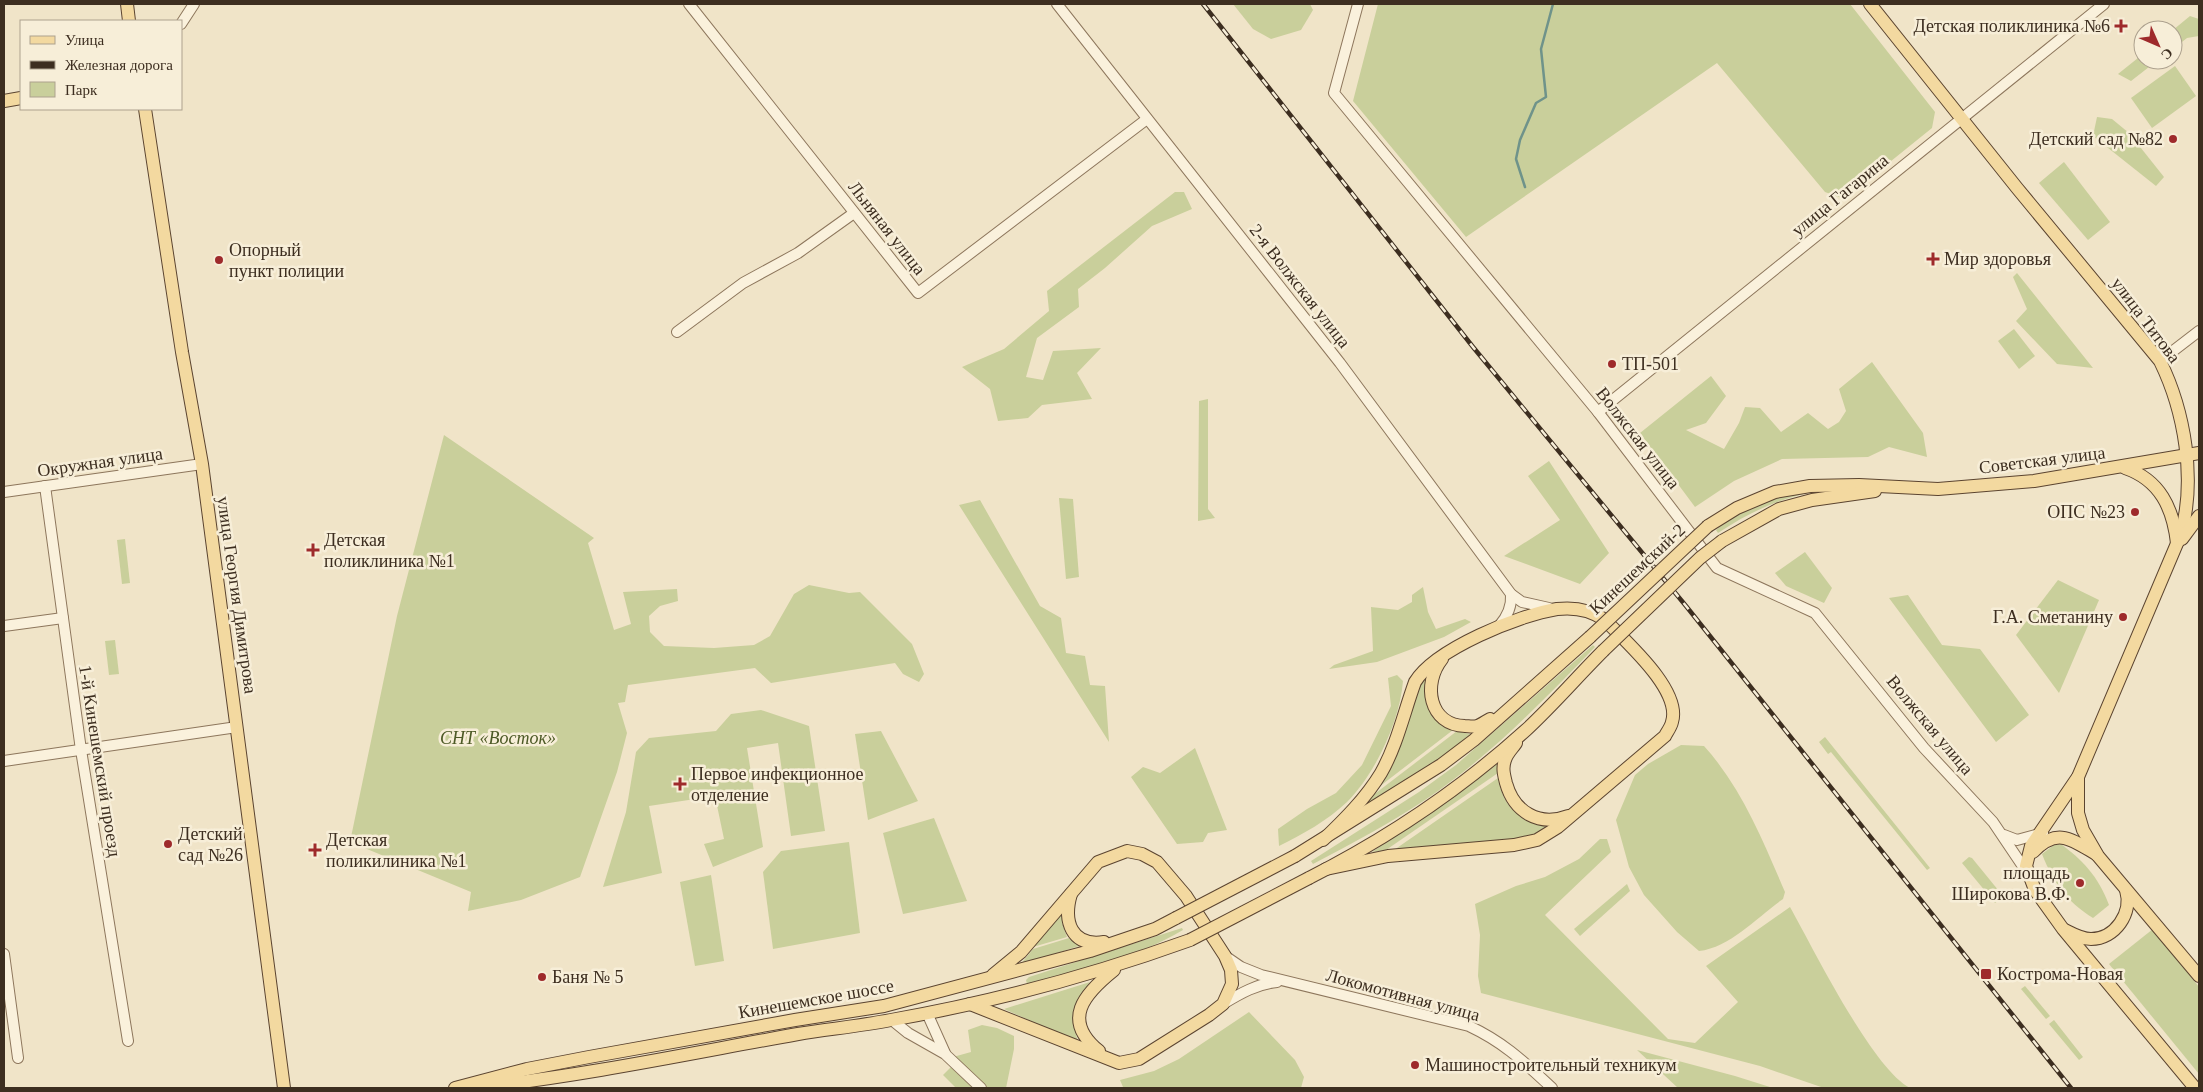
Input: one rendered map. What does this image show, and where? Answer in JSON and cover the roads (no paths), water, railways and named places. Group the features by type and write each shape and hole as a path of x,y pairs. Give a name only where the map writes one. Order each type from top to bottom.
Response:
{"main road":[{"path":"127,4 129,20"},
{"name":"улица Титова","path":"1870,4 2160,361 2168,378 2176,406 2186,457 2189,491 2187,514 2177,545 2078,777"},
{"path":"4,101 20,98"},
{"name":"улица Георгия Димитрова","path":"145,110 182,352 202,464 284,1088"},
{"name":"Советская улица","path":"1887,488 1938,489 2025,482 2199,454"},
{"path":"2124,467 2140,474 2164,496 2172,517 2177,545"},
{"name":"Кинешемский-2","path":"1505,711 1590,637 1708,526 1737,508 1775,492 1810,486 1859,485 1887,488"},
{"name":"Кинешемский-2","path":"1526,730 1603,651 1700,558 1722,541 1780,509 1812,500 1887,488"},
{"path":"2177,545 2199,516"},
{"path":"1323,840 1347,817 1381,773 1394,745 1415,682 1431,662 1512,621 1558,609 1586,610 1605,620 1656,674 1666,690 1672,707 1672,722 1665,736 1558,827 1537,840 1514,845 1388,856 1326,869"},
{"path":"1448,652 1436,666 1430,686 1433,707 1441,717 1459,726 1476,726 1505,711"},
{"path":"1323,840 1441,765 1505,711"},
{"path":"1526,730 1504,762 1503,772 1509,794 1518,807 1529,816 1544,821 1557,820 1575,813"},
{"path":"1326,869 1430,804 1475,772 1526,730"},
{"path":"2078,777 2042,832 2030,846 2026,860 2029,876 2035,890 2063,929 2195,1088"},
{"path":"2078,777 2078,813 2083,830 2098,856 2199,976"},
{"path":"2026,860 2043,843 2051,838 2060,836 2098,856"},
{"name":"Кинешемское шоссе","path":"455,1088 527,1069 775,1023 884,1006 986,980 1155,929 1323,840"},
{"path":"970,1004 1120,1063 1139,1059 1201,1021 1224,1004 1232,984 1231,970 1225,956 1186,896 1158,862 1142,854 1127,852 1098,862 1072,889 1021,952 986,980"},
{"name":"Кинешемское шоссе","path":"465,1088 531,1082 609,1070 799,1034 892,1020 970,1004 1121,965 1190,940 1326,869"},
{"path":"2063,929 2077,936 2091,939 2103,936 2116,928 2125,917 2128,907 2124,887"},
{"path":"1072,889 1067,908 1067,917 1076,936 1083,941 1095,944 1126,939"},
{"path":"1104,1056 1088,1042 1080,1027 1079,1012 1088,994 1121,965"}],"street":[{"path":"182,22 194,4"},
{"name":"Льняная улица","path":"689,4 918,293 1147,119"},
{"name":"2-я Волжская улица","path":"1057,4 1340,363 1511,594"},
{"name":"Волжская улица","path":"1358,4 1334,93 1598,412 1717,568 1815,613 1924,748 2004,836 2029,876"},
{"name":"улица Гагарина","path":"1598,412 2104,4"},
{"path":"677,332 743,283 798,253 854,213"},
{"path":"2160,361 2199,331"},
{"name":"Окружная улица","path":"4,492 202,464"},
{"name":"1-й Кинешемский проезд","path":"45,486 81,750 128,1041"},
{"path":"1511,594 1522,602 1558,609"},
{"path":"1497,629 1506,619 1512,603 1511,594"},
{"path":"4,626 63,618"},
{"path":"4,761 237,727"},
{"path":"2004,836 2017,840 2042,832 2060,836"},
{"path":"4,954 18,1058"},
{"name":"Локомотивная улица","path":"1225,956 1247,970 1469,1026 1494,1038 1515,1053 1552,1088"},
{"path":"1224,1004 1240,993 1262,984 1286,981"},
{"path":"927,1012 945,1054"},
{"path":"892,1020 908,1033 945,1054 981,1088"}],"waterway":[{"path":"1525,187 1516,159 1520,140 1536,103 1546,97 1541,49 1553,4"}],"railway":[{"path":"1203,4 1473,347 1686,606 2071,1088"}],"place":[{"name":"Детская поликлиника №6","path":"2121,26"},
{"name":"Детский сад №82","path":"2173,139"},
{"name":"Мир здоровья","path":"1933,259"},
{"name":"Опорный пункт полиции","path":"219,260"},
{"name":"ТП-501","path":"1612,364"},
{"name":"ОПС №23","path":"2135,512"},
{"name":"Детская поликлиника №1","path":"313,550"},
{"name":"Г.А. Сметанину","path":"2123,617"},
{"name":"Первое инфекционное отделение","path":"680,784"},
{"name":"Детский сад №26","path":"168,844"},
{"name":"Детская поликилиника №1","path":"315,850"},
{"name":"площадь Широкова В.Ф.","path":"2080,883"},
{"name":"Кострома-Новая","path":"1986,974"},
{"name":"Баня № 5","path":"542,977"},
{"name":"Машиностроительный техникум","path":"1415,1065"}],"park label":[{"name":"СНТ «Восток»","path":"498,738"}]}
